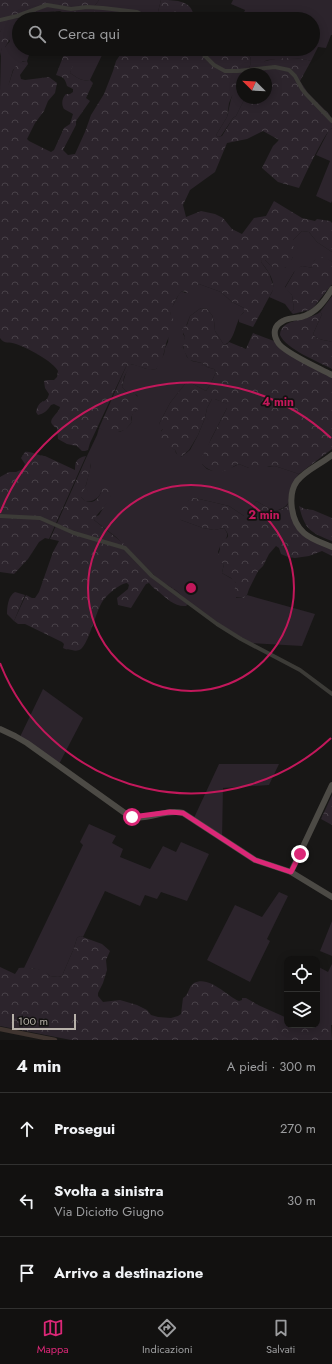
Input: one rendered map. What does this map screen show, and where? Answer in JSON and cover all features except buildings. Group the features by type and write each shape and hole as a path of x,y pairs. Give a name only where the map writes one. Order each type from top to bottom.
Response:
{"main road":[{"path":"332,289 324,301 314,311 307,315 281,322 274,333 276,340 281,346 332,375"},
{"path":"332,455 298,480 293,490 291,504 296,521 303,533 332,547"},
{"path":"0,729 28,743 129,816 136,818 170,812 183,813 255,860 291,872 332,897"},
{"path":"291,872 332,785"}],"street":[{"path":"29,12 47,5 71,9 87,7 136,12"},
{"path":"0,20 12,17"},
{"path":"205,56 225,71 275,67 289,70 295,76 306,94 332,121"},
{"path":"0,516 40,518 74,533 125,548 152,576 216,624 300,670 332,694"}],"green space":[{"path":"0,0 99,0 93,8 95,12 12,12 12,19 0,20"},
{"path":"99,0 161,0 158,12 94,12 93,8"},
{"path":"161,0 185,3 192,12 158,12"},
{"path":"233,0 332,0 332,35 326,48 320,47 320,12 244,12 245,10 231,4"},
{"path":"12,19 12,56 29,56 27,61 23,61 13,70 8,87 5,90 0,90 1,51 2,47 5,47 10,41 2,29 0,32 0,20"},
{"path":"2,28 8,31 10,39 5,47 2,48 0,56 0,32"},
{"path":"63,56 75,56 70,73 79,79 90,80 93,83 86,98 90,101 76,121 76,125 63,150 68,155 75,154 91,115 104,94 116,61 119,56 249,56 251,63 249,68 236,68 236,95 232,96 229,103 227,117 216,135 218,137 222,136 233,118 236,116 242,104 272,104 272,68 258,68 262,62 286,58 305,59 311,61 300,81 308,93 330,115 329,118 332,121 332,128 320,146 299,188 278,182 262,168 273,146 279,140 263,131 247,139 227,143 215,172 190,190 183,205 186,217 201,211 215,214 223,218 232,229 242,234 254,218 266,216 274,201 302,218 315,221 317,219 330,221 332,223 332,252 317,242 309,232 302,231 293,240 294,254 288,266 279,271 265,260 262,260 261,262 269,273 274,288 253,327 239,322 239,317 244,312 244,308 232,302 221,292 199,284 189,293 182,291 173,305 170,315 173,318 172,330 162,359 156,369 150,370 131,364 124,377 122,387 127,392 134,393 139,398 139,408 132,415 132,422 125,430 118,432 117,435 113,436 99,428 129,360 88,450 85,451 82,451 77,446 67,444 58,439 57,428 53,425 51,420 60,407 54,404 38,415 36,412 39,404 48,398 49,394 45,388 44,381 54,380 57,377 58,371 55,367 33,351 14,343 5,342 0,338 0,90 5,89 8,85 13,70 16,66 20,62 27,61 28,64 20,75 21,79 25,80 49,77 57,83 55,93 48,101 44,111 35,123 27,139 51,152 54,150 64,128 70,124 73,114 64,109 62,103 66,94 73,92 73,89 67,86 63,78 56,75"},
{"path":"74,56 102,56 90,80 82,80 70,73"},
{"path":"249,56 314,56 311,61 295,59 268,60 265,61 260,68 248,68 251,60"},
{"path":"236,93 236,104 242,104 236,116 221,136 218,137 216,135 227,117 232,96"},
{"path":"332,128 331,203 316,196 330,161 316,155 329,130"},
{"path":"302,231 309,232 317,242 332,252 332,262 318,258 314,261 313,268 302,266 294,272 285,287 292,295 294,309 291,312 285,304 269,297 272,292 273,283 270,274 261,262 262,259 270,265 285,268 293,257 293,240"},
{"path":"316,258 327,258 332,262 332,284 313,308 293,314 291,312 294,309 292,295 285,288 296,269 302,266 313,268 312,264"},
{"path":"199,284 221,292 232,302 244,308 244,312 241,315 231,339 224,345 215,331 212,315 207,309 201,308 190,316 183,334 185,337 183,347 187,357 192,361 202,363 207,367 214,369 216,372 206,391 191,383 185,384 170,403 159,424 164,428 161,431 163,441 175,450 181,457 190,450 205,418 207,408 212,399 215,399 228,404 211,439 202,464 207,469 213,471 233,467 239,464 249,468 275,466 299,474 295,480 289,501 281,509 274,511 256,501 248,516 244,516 229,506 195,498 188,501 184,506 181,513 181,520 203,528 214,530 225,529 227,537 222,541 218,552 224,564 222,573 234,580 236,583 236,598 244,598 247,595 315,614 302,646 251,643 219,624 177,591 159,580 116,537 94,520 95,517 99,515 111,495 109,488 102,489 98,497 91,501 85,501 81,497 91,465 87,456 99,428 119,432 132,422 133,412 136,411 139,401 137,395 127,392 122,387 130,364 149,369 156,369 164,354 168,342 171,309 182,291 185,293"},
{"path":"332,296 332,342 319,339 313,334 322,314 320,312"},
{"path":"201,308 207,309 212,315 215,331 224,345 229,342 246,349 253,333 274,341 332,378 332,449 299,474 275,466 269,466 263,469 249,468 239,464 227,470 216,472 202,464 202,457 227,408 227,404 215,399 212,399 207,408 205,418 198,435 189,450 181,457 178,456 175,450 166,445 159,438 159,434 163,429 159,424 170,403 185,384 191,383 206,391 216,372 214,369 207,367 202,363 189,360 184,351 183,343 185,337 182,330 187,325 190,316"},
{"path":"320,312 322,314 313,334 319,339 332,342 332,369 296,350 283,340 280,335 285,325 290,322 315,315"},
{"path":"25,452 45,456 75,470 77,461 86,456 49,539 45,538 39,542 28,559 14,574 0,572 0,477 9,472 16,472 23,469 25,464 21,458"},
{"path":"87,456 91,461 90,468 81,497 85,501 92,502 98,498 102,485 105,483 110,487 111,492 108,502 94,520 124,544 145,570 177,591 189,603 186,606 182,606 171,602 149,583 146,584 131,608 118,605 117,598 128,589 129,585 127,583 124,584 112,591 103,601 87,641 81,649 75,651 64,649 64,644 62,642 25,624 18,624 14,621 26,595 35,598 39,592 53,552 59,541 50,539"},
{"path":"192,498 229,506 244,516 248,516 256,501 274,511 284,508 290,501 297,525 332,549 332,556 322,551 309,556 295,558 288,557 281,554 279,548 276,546 258,571 247,595 244,598 233,597 236,583 222,573 224,564 218,556 220,549 219,542 228,537 228,534 224,528 214,530 203,528 181,520 179,517 183,504"},
{"path":"299,506 332,518 332,541 309,529 303,520"},
{"path":"15,592 25,595 14,621 7,614 7,611 9,599"},
{"path":"43,689 83,718 58,766 19,739"},
{"path":"219,764 279,764 269,785 223,788 222,840 193,820"},
{"path":"332,795 332,825 321,819"},
{"path":"89,824 116,836 112,843 123,849 120,857 150,869 163,846 176,852 181,842 209,854 187,901 161,892 157,899 145,895 140,906 105,891 83,937 80,936 77,938 62,976 50,976 42,970 24,968 83,845 80,842"},
{"path":"279,892 288,896 267,939 270,941 250,982 207,960 235,905 262,917"},
{"path":"332,921 332,956 320,951"},
{"path":"80,936 102,944 110,951 106,960 107,970 98,993 98,996 103,1002 120,1000 137,1005 147,1010 151,1015 171,1018 181,1014 183,998 194,983 200,981 218,987 239,1001 242,1000 242,998 246,998 284,1017 284,1028 320,1028 320,1025 331,1025 332,1040 71,1040 0,1026 0,967 15,974 19,968 25,968 44,970 50,976 62,976 77,938"},
{"path":"332,964 332,1025 320,1026 320,968 328,972"}],"waterway":[{"path":"0,1029 55,1040"}],"route":[{"path":"132,817 136,818 170,812 183,813 255,860 291,872 300,854"}]}
